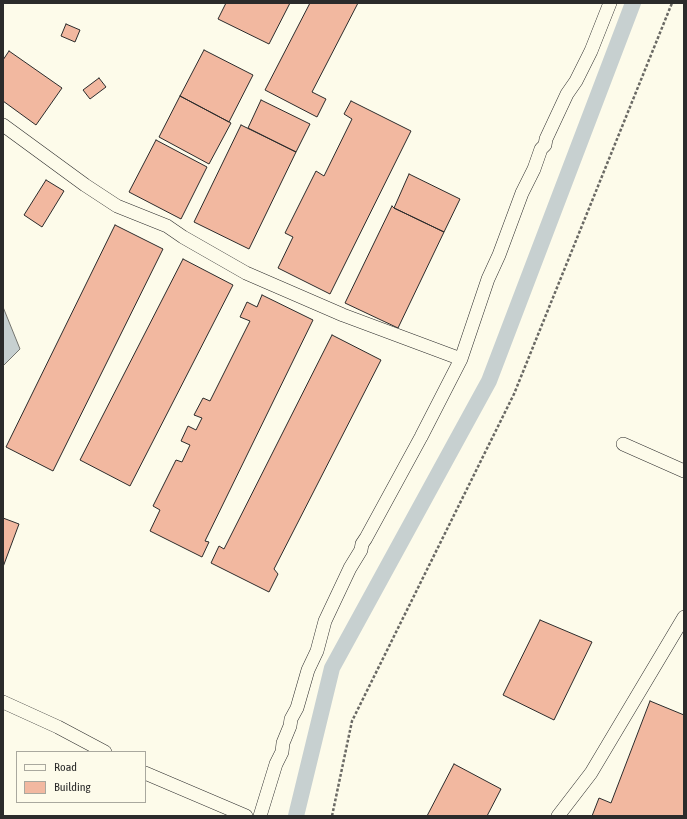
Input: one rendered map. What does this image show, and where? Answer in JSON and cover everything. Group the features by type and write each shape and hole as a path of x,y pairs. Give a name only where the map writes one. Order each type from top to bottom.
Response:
{"street":[{"path":"260,816 276,764 282,752 283,743 290,726 291,719 316,651 325,621 350,568 361,550 362,544 421,437 461,359 488,279 499,255 522,193 567,94 576,81 591,51 610,3"},
{"path":"3,125 85,185 117,206 167,226 182,237 246,273 343,316 461,359"},
{"path":"623,444 684,469"},
{"path":"558,816 591,773 684,616"},
{"path":"3,702 58,727 102,751"},
{"path":"146,773 246,816"}],"path":[{"path":"332,816 352,721 514,394 672,3"}],"shaded area":[{"path":"3,307 20,349 3,366"}],"building":[{"path":"226,3 290,3 269,44 218,19"},
{"path":"310,3 358,3 312,92 326,99 317,117 265,90"},
{"path":"66,24 80,30 75,42 61,36"},
{"path":"204,50 253,75 229,122 180,96"},
{"path":"9,51 62,88 36,125 3,101 3,60"},
{"path":"99,78 106,87 90,99 83,90"},
{"path":"180,96 231,123 209,164 159,137"},
{"path":"261,100 310,124 296,152 248,128"},
{"path":"351,101 411,131 330,294 278,268 293,237 285,233 316,171 324,176 352,119 344,114"},
{"path":"241,125 296,152 249,249 194,222"},
{"path":"156,140 207,167 181,219 129,192"},
{"path":"409,174 460,199 444,232 394,208"},
{"path":"46,180 64,191 42,227 24,215"},
{"path":"392,206 444,232 398,328 345,303"},
{"path":"115,225 163,249 53,471 6,447"},
{"path":"183,259 233,285 130,486 80,460"},
{"path":"262,295 313,320 205,541 209,542 202,557 150,531 160,510 153,506 176,460 182,462 190,445 181,441 188,426 196,430 202,418 194,415 203,398 210,401 250,321 240,317 247,302 257,307"},
{"path":"332,335 381,360 274,569 278,574 269,592 211,563 219,546 224,549"},
{"path":"3,518 19,524 3,567"},
{"path":"540,620 592,642 554,720 503,695"},
{"path":"650,701 684,715 684,816 592,816 599,798 611,803"},
{"path":"454,764 501,789 487,816 427,816"}],"waterway":[{"path":"296,816 332,668 489,381 633,3"}]}
